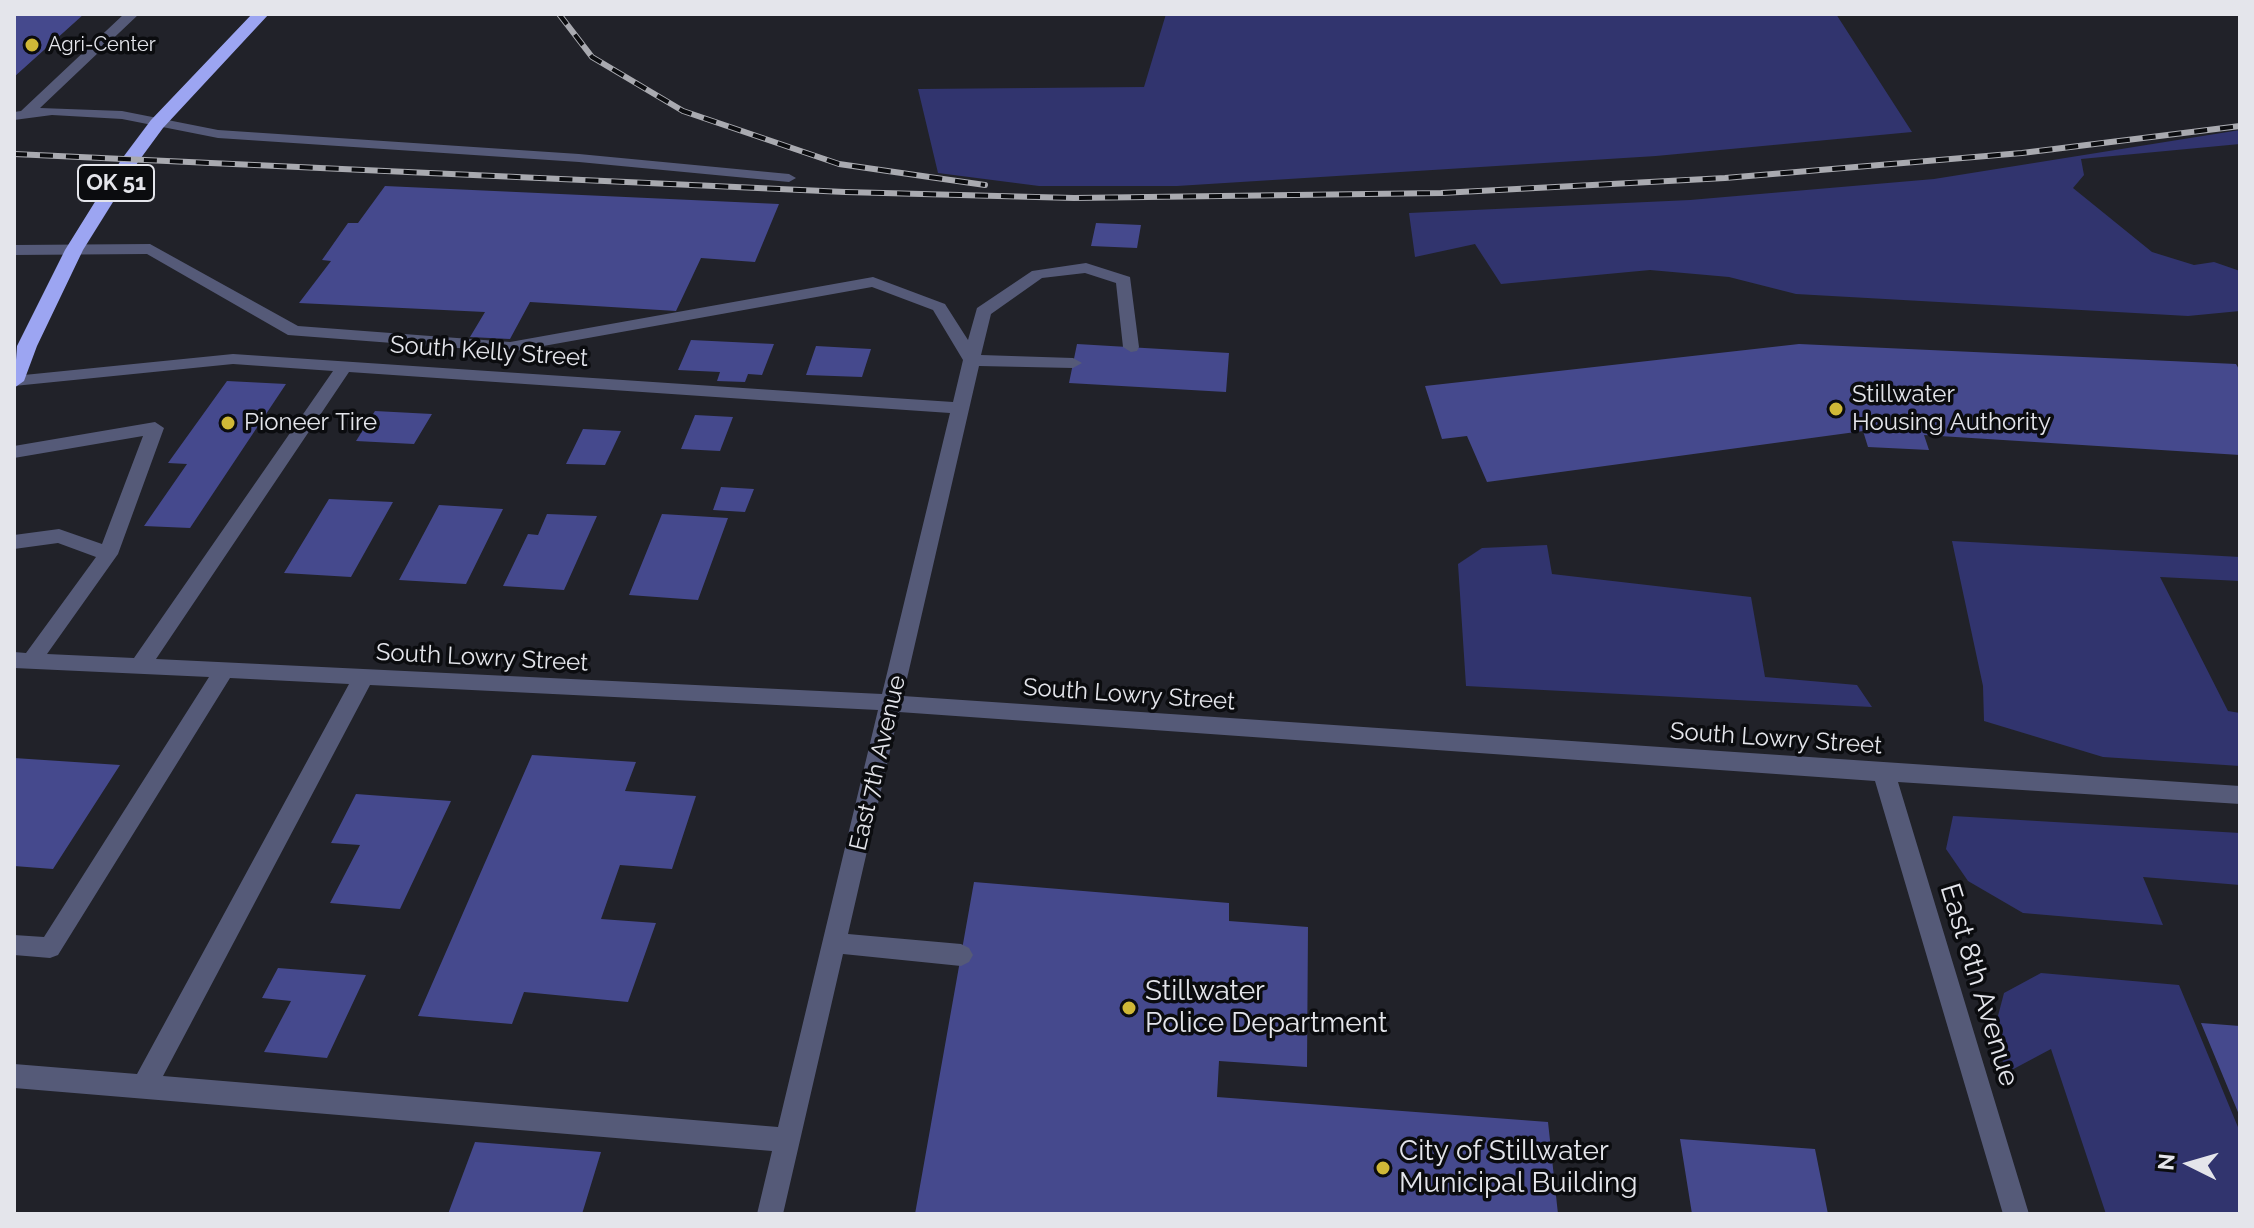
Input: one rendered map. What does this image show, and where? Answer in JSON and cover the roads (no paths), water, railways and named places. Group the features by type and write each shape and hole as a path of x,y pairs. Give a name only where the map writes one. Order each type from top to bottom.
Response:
{"highway":[{"name":"OK 51","path":"14,381 21,347 74,250 130,160 157,124 261,14"}],"street":[{"path":"20,116 132,14"},
{"path":"20,116 52,111 122,115 218,134 579,158 789,178"},
{"path":"14,250 150,249 294,331 510,347 873,282 939,307 972,360 1073,363"},
{"name":"East 7th Avenue","path":"770,1214 983,312 1038,274 1086,268 1124,280 1131,347"},
{"name":"South Kelly Street","path":"14,381 233,359 961,408"},
{"path":"140,666 344,367"},
{"path":"14,452 155,428 108,554 23,661"},
{"path":"14,542 59,536 108,554"},
{"name":"South Lowry Street","path":"23,661 893,703 2240,795"},
{"path":"14,945 50,948 224,671"},
{"path":"144,1087 363,678"},
{"name":"East 8th Avenue","path":"1884,773 2016,1214"},
{"path":"834,943 961,955"},
{"path":"14,1076 788,1140"}],"railway":[{"path":"559,14 592,57 683,111 839,164 985,185"},
{"path":"14,154 845,192 1074,198 1441,193 1725,178 2022,153 2240,126"}],"place":[{"name":"Agri-Center","path":"32,45"},
{"name":"Stillwater Housing Authority","path":"1836,409"},
{"name":"Pioneer Tire","path":"228,423"},
{"name":"Stillwater Police Department","path":"1129,1008"},
{"name":"City of Stillwater Municipal Building","path":"1383,1168"}]}
